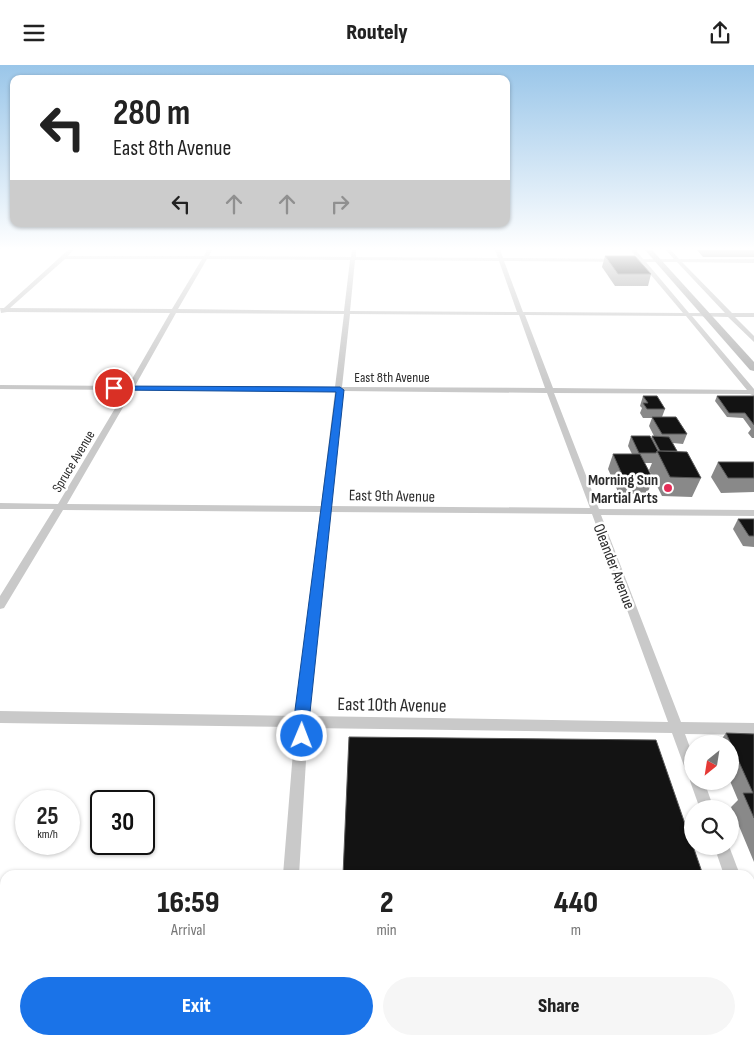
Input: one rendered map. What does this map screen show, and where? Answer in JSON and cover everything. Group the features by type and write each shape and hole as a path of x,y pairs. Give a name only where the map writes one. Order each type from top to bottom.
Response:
{"main road":[{"path":"688,296 754,369"},
{"path":"700,296 754,354"}],"street":[{"path":"0,315 19,296"},
{"name":"Spruce Avenue","path":"0,605 61,507 131,388 182,296"},
{"path":"291,870 302,721 340,390 348,296"},
{"name":"Oleander Avenue","path":"514,296 684,747"},
{"path":"672,296 754,392"},
{"path":"711,296 754,340"},
{"path":"3,310 754,315"},
{"name":"East 8th Avenue","path":"0,387 754,392"},
{"name":"East 9th Avenue","path":"0,506 754,513"},
{"name":"East 10th Avenue","path":"0,717 754,729"},
{"path":"724,855 730,870"}],"building":[{"path":"643,396 657,396 665,409 647,409 643,403 648,403"},
{"path":"717,396 754,396 754,425 745,413 729,413"},
{"path":"652,417 676,417 687,434 662,434"},
{"path":"631,436 650,436 658,451 656,453 639,453"},
{"path":"652,436 669,437 677,451 660,451"},
{"path":"657,451 687,452 701,478 670,477"},
{"path":"613,454 640,454 653,479 624,479"},
{"path":"718,462 754,462 754,478 728,478"},
{"path":"738,519 754,519 754,536 749,536"},
{"path":"726,733 754,734 754,818 743,793 753,793 739,762 739,735 727,735"},
{"path":"349,737 656,740 684,821 684,855 696,855 701,870 343,870"}],"place":[{"name":"Morning Sun Martial Arts","path":"668,488"}],"route":[{"path":"114,388 340,390 325,509 303,710 302,736"}]}
